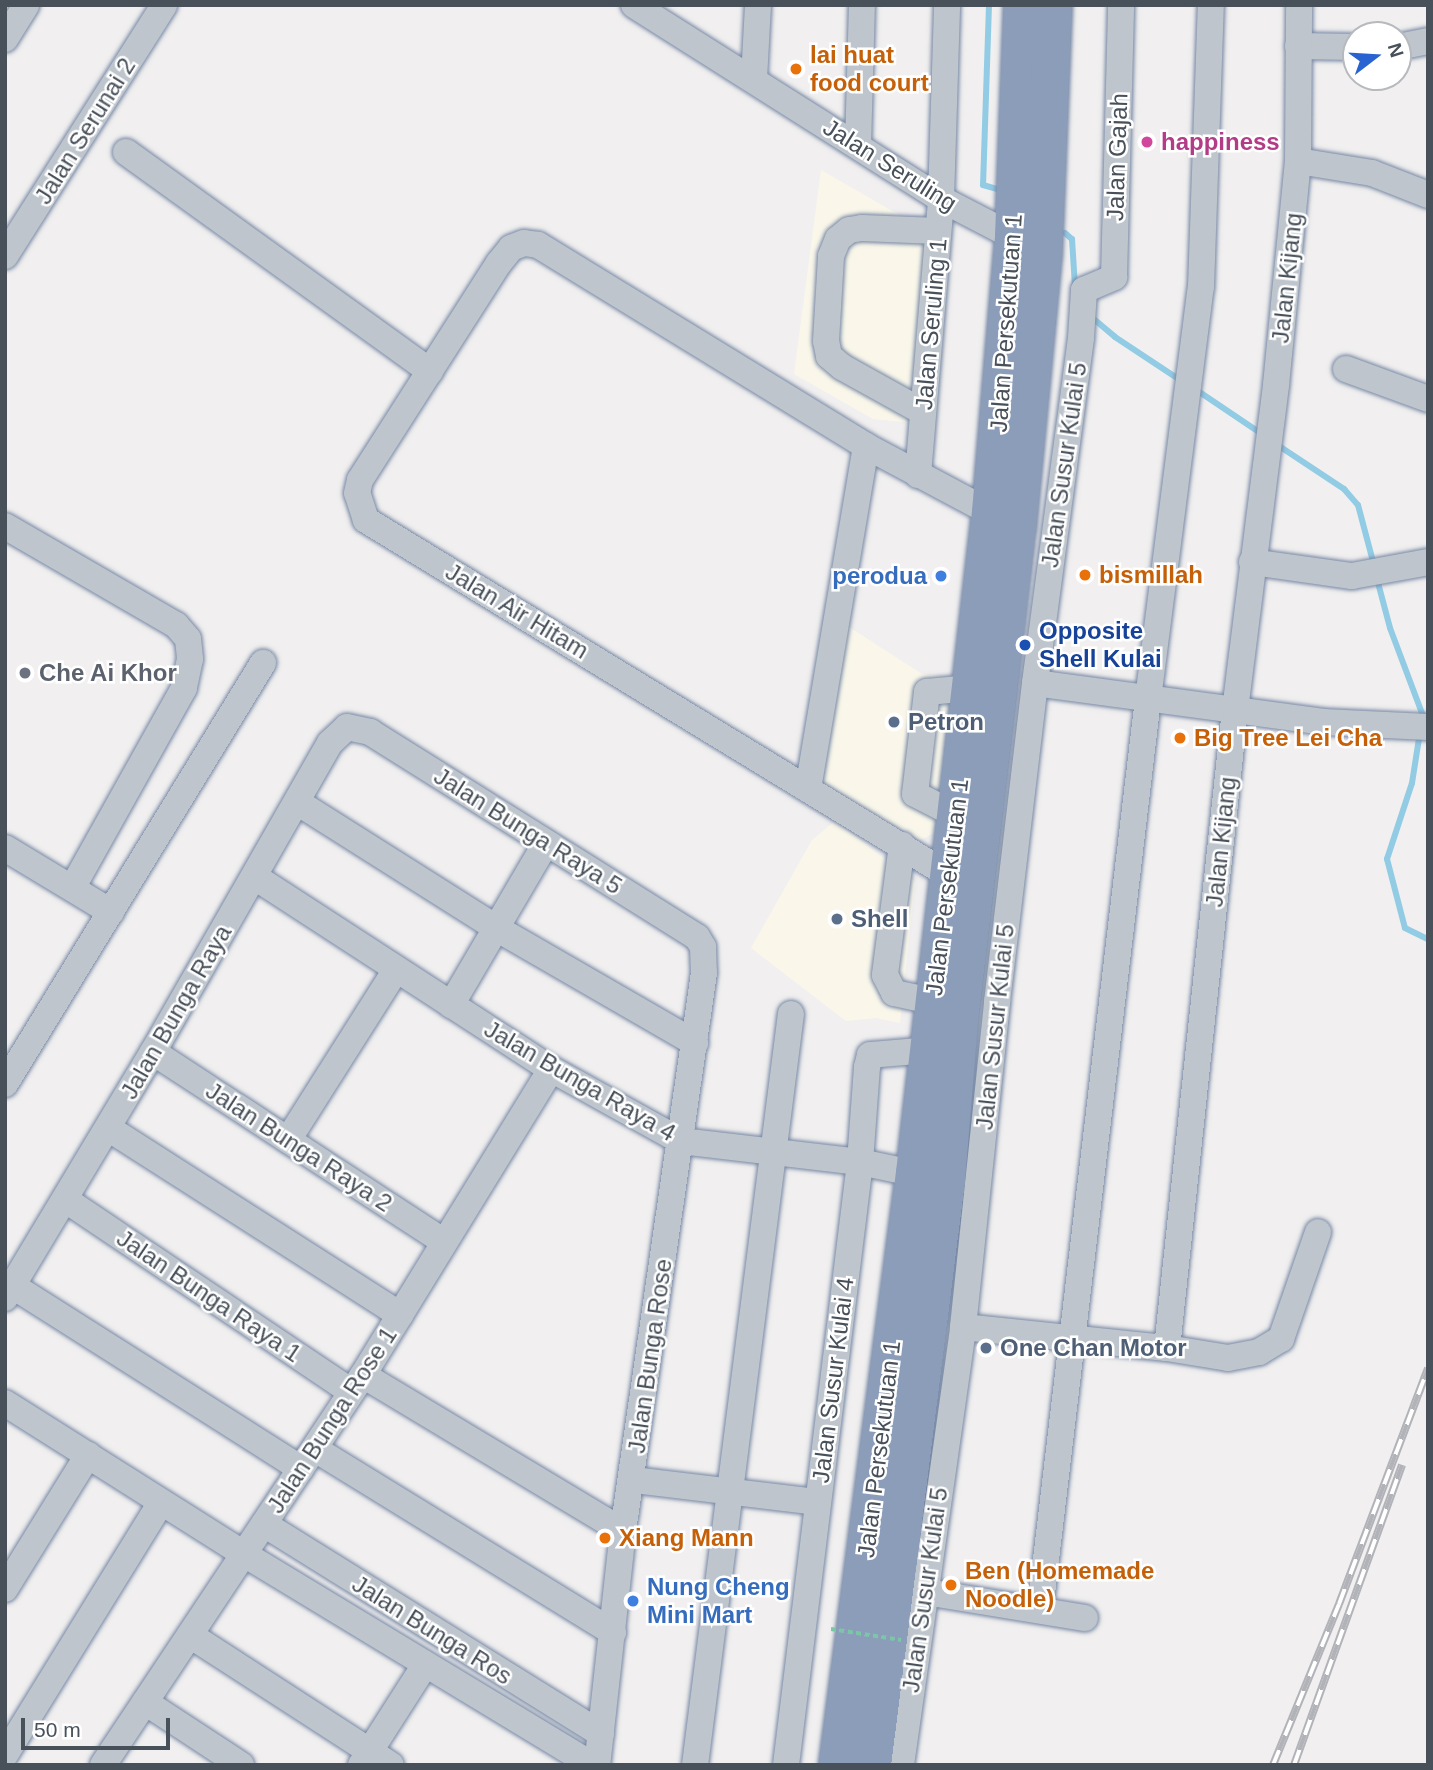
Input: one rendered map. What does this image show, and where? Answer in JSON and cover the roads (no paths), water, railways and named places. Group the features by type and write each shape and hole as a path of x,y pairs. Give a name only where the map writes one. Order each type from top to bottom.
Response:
{"highway":[{"name":"Jalan Persekutuan 1","path":"1023,5 1028,244"},
{"name":"Jalan Persekutuan 1","path":"838,1765 930,1177 960,1011 963,883 1004,520 1028,244 1053,5"},
{"name":"Jalan Persekutuan 1","path":"872,1765 930,1177 930,1050 933,1001 963,883 956,815 971,688 1004,520"}],"street":[{"path":"5,38 26,5"},
{"name":"Jalan Serunai 2","path":"5,256 164,5"},
{"name":"Jalan Seruling","path":"634,5 941,200 1028,244"},
{"path":"754,79 758,5"},
{"path":"858,146 862,5"},
{"name":"Jalan Seruling 1","path":"918,475 941,200 947,5"},
{"name":"Jalan Gajah","path":"1084,290 1114,277 1121,5"},
{"path":"1040,1611 1205,244 1211,5"},
{"name":"Jalan Kijang","path":"1167,1348 1235,710 1276,385 1298,161 1299,5"},
{"path":"1298,46 1342,47"},
{"path":"127,152 430,371"},
{"path":"1298,161 1373,173 1428,195"},
{"path":"923,412 842,367 829,356 826,341 831,256 838,239 849,230 862,228 938,231"},
{"name":"Jalan Air Hitam","path":"963,883 366,520 359,501 360,480 511,248 524,243 538,245 551,252 866,446 1004,520"},
{"name":"Jalan Susur Kulai 5","path":"901,1765 963,1327 997,1002 1035,683 1082,338 1084,290"},
{"path":"1346,369 1428,398"},
{"path":"808,789 866,446"},
{"path":"5,526 176,625 188,639 190,659 184,688 72,888"},
{"path":"1252,562 1352,576 1425,563"},
{"path":"5,1084 264,663"},
{"path":"1035,683 1369,727 1420,727"},
{"name":"Jalan Bunga Raya","path":"9,1292 153,1052 330,743 347,727"},
{"name":"Jalan Bunga Raya 5","path":"347,727 370,732 689,932 703,947"},
{"path":"297,802 496,928 695,1043"},
{"path":"451,1005 546,843"},
{"path":"902,845 885,975 894,993 933,1001"},
{"path":"5,848 111,912"},
{"name":"Jalan Bunga Raya 4","path":"255,877 551,1069 681,1141 860,1162 930,1177"},
{"name":"Jalan Bunga Rose","path":"5,1403 244,1554 595,1765 601,1734 623,1531 633,1480 695,1043 704,973 703,947"},
{"path":"288,1140 396,970"},
{"path":"695,1765 791,1014"},
{"name":"Jalan Susur Kulai 4","path":"786,1765 860,1162 870,1055 930,1050"},
{"name":"Jalan Bunga Raya 2","path":"153,1052 445,1242"},
{"name":"Jalan Bunga Rose 1","path":"103,1765 358,1384 551,1069"},
{"path":"108,1128 400,1315"},
{"name":"Jalan Bunga Raya 1","path":"66,1200 358,1384 623,1531"},
{"path":"963,1327 1167,1348 1228,1359 1259,1352 1281,1339 1318,1232"},
{"path":"9,1292 613,1632"},
{"path":"5,1589 88,1455"},
{"path":"633,1480 818,1502"},
{"path":"5,1755 160,1502"},
{"name":"Jalan Bunga Ros","path":"264,1524 601,1734"},
{"path":"926,1592 1085,1618"},
{"path":"190,1635 374,1760 425,1665"},
{"path":"145,1702 241,1765"}],"waterway":[{"path":"989,5 983,185 997,189"},
{"path":"1065,233 1072,239 1075,287"},
{"path":"1089,315 1115,337 1183,382"},
{"path":"1195,389 1262,434"},
{"path":"1276,444 1344,489 1358,505 1374,565"},
{"path":"1377,579 1390,628 1423,716 1422,721"},
{"path":"1420,732 1412,783 1387,859 1405,928 1428,939"}],"railway":[{"path":"1273,1765 1339,1604 1428,1368"},
{"path":"1294,1765 1402,1465"}],"place":[{"name":"lai huat food court","path":"796,69"},
{"name":"happiness","path":"1147,142"},
{"name":"bismillah","path":"1085,575"},
{"name":"perodua","path":"941,576"},
{"name":"Opposite Shell Kulai","path":"1025,645"},
{"name":"Che Ai Khor","path":"25,673"},
{"name":"Petron","path":"894,722"},
{"name":"Big Tree Lei Cha","path":"1180,738"},
{"name":"Shell","path":"837,919"},
{"name":"One Chan Motor","path":"986,1348"},
{"name":"Xiang Mann","path":"605,1538"},
{"name":"Ben (Homemade Noodle)","path":"951,1585"},
{"name":"Nung Cheng Mini Mart","path":"633,1601"}]}
